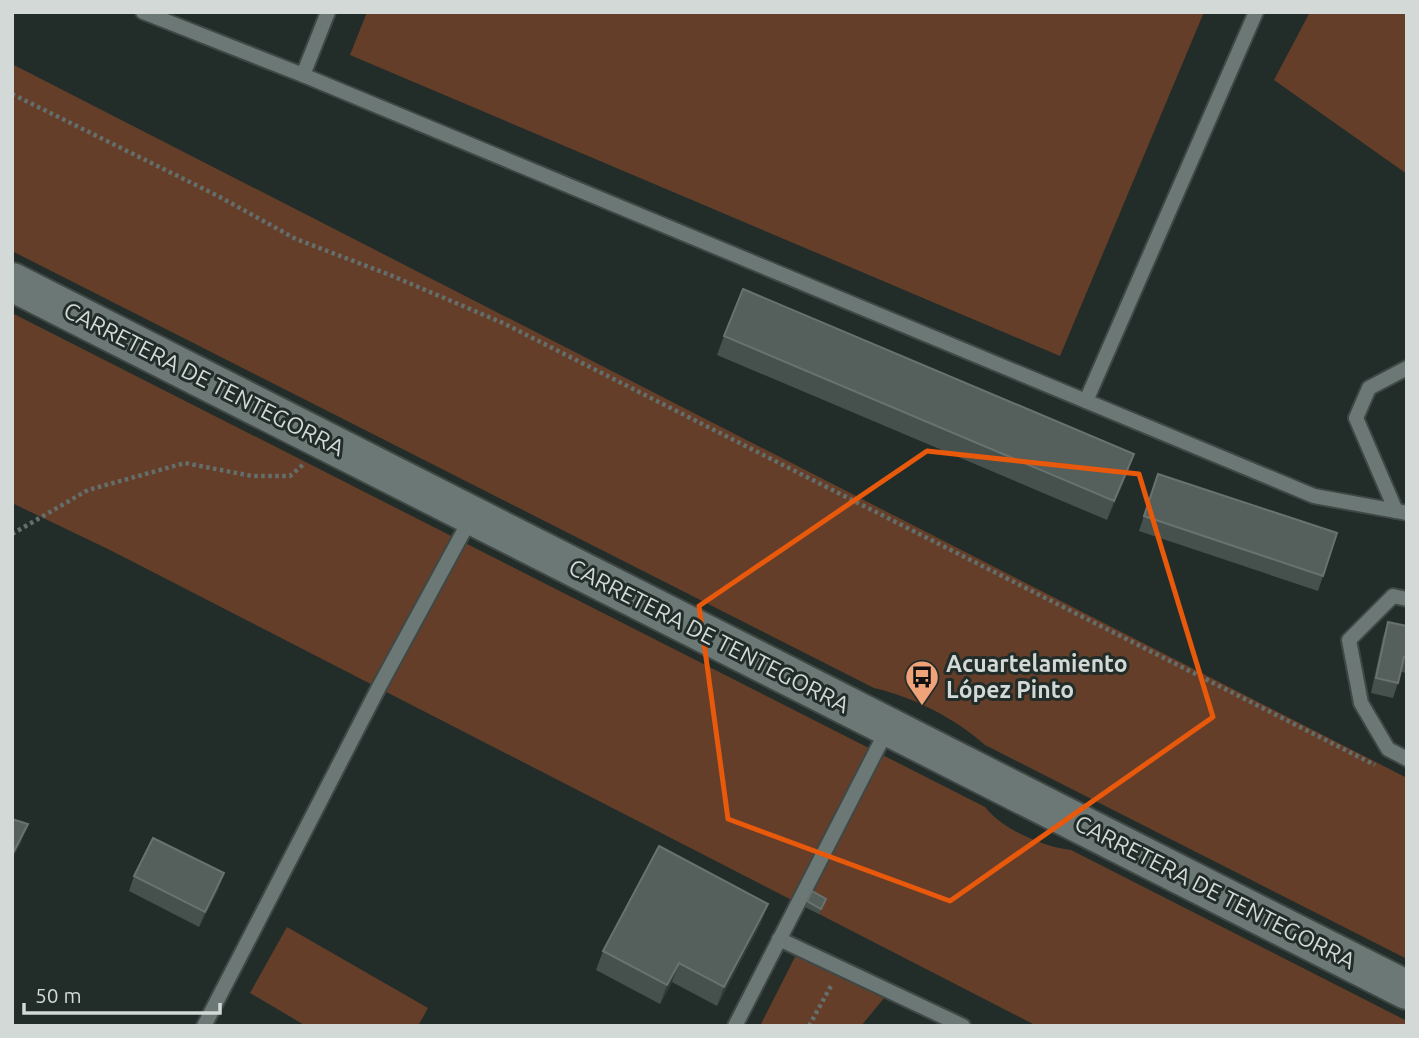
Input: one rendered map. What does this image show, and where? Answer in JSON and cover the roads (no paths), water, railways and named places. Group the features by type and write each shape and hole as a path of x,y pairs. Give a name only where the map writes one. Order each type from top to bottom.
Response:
{"main road":[{"name":"CARRETERA DE TENTEGORRA","path":"12,282 1407,990"}],"lane":[{"path":"143,12 303,75 1314,496 1401,512"},
{"path":"303,75 328,12"},
{"path":"1086,401 1256,12"},
{"path":"1401,512 1356,418 1369,388 1407,368"},
{"path":"204,1026 379,687 472,516"},
{"path":"1407,599 1393,596 1349,640 1361,703 1388,749 1407,759"},
{"path":"735,1026 888,727"},
{"path":"779,939 946,1022 963,1026"}],"place":[{"name":"Acuartelamiento López Pinto","path":"922,707"}]}
